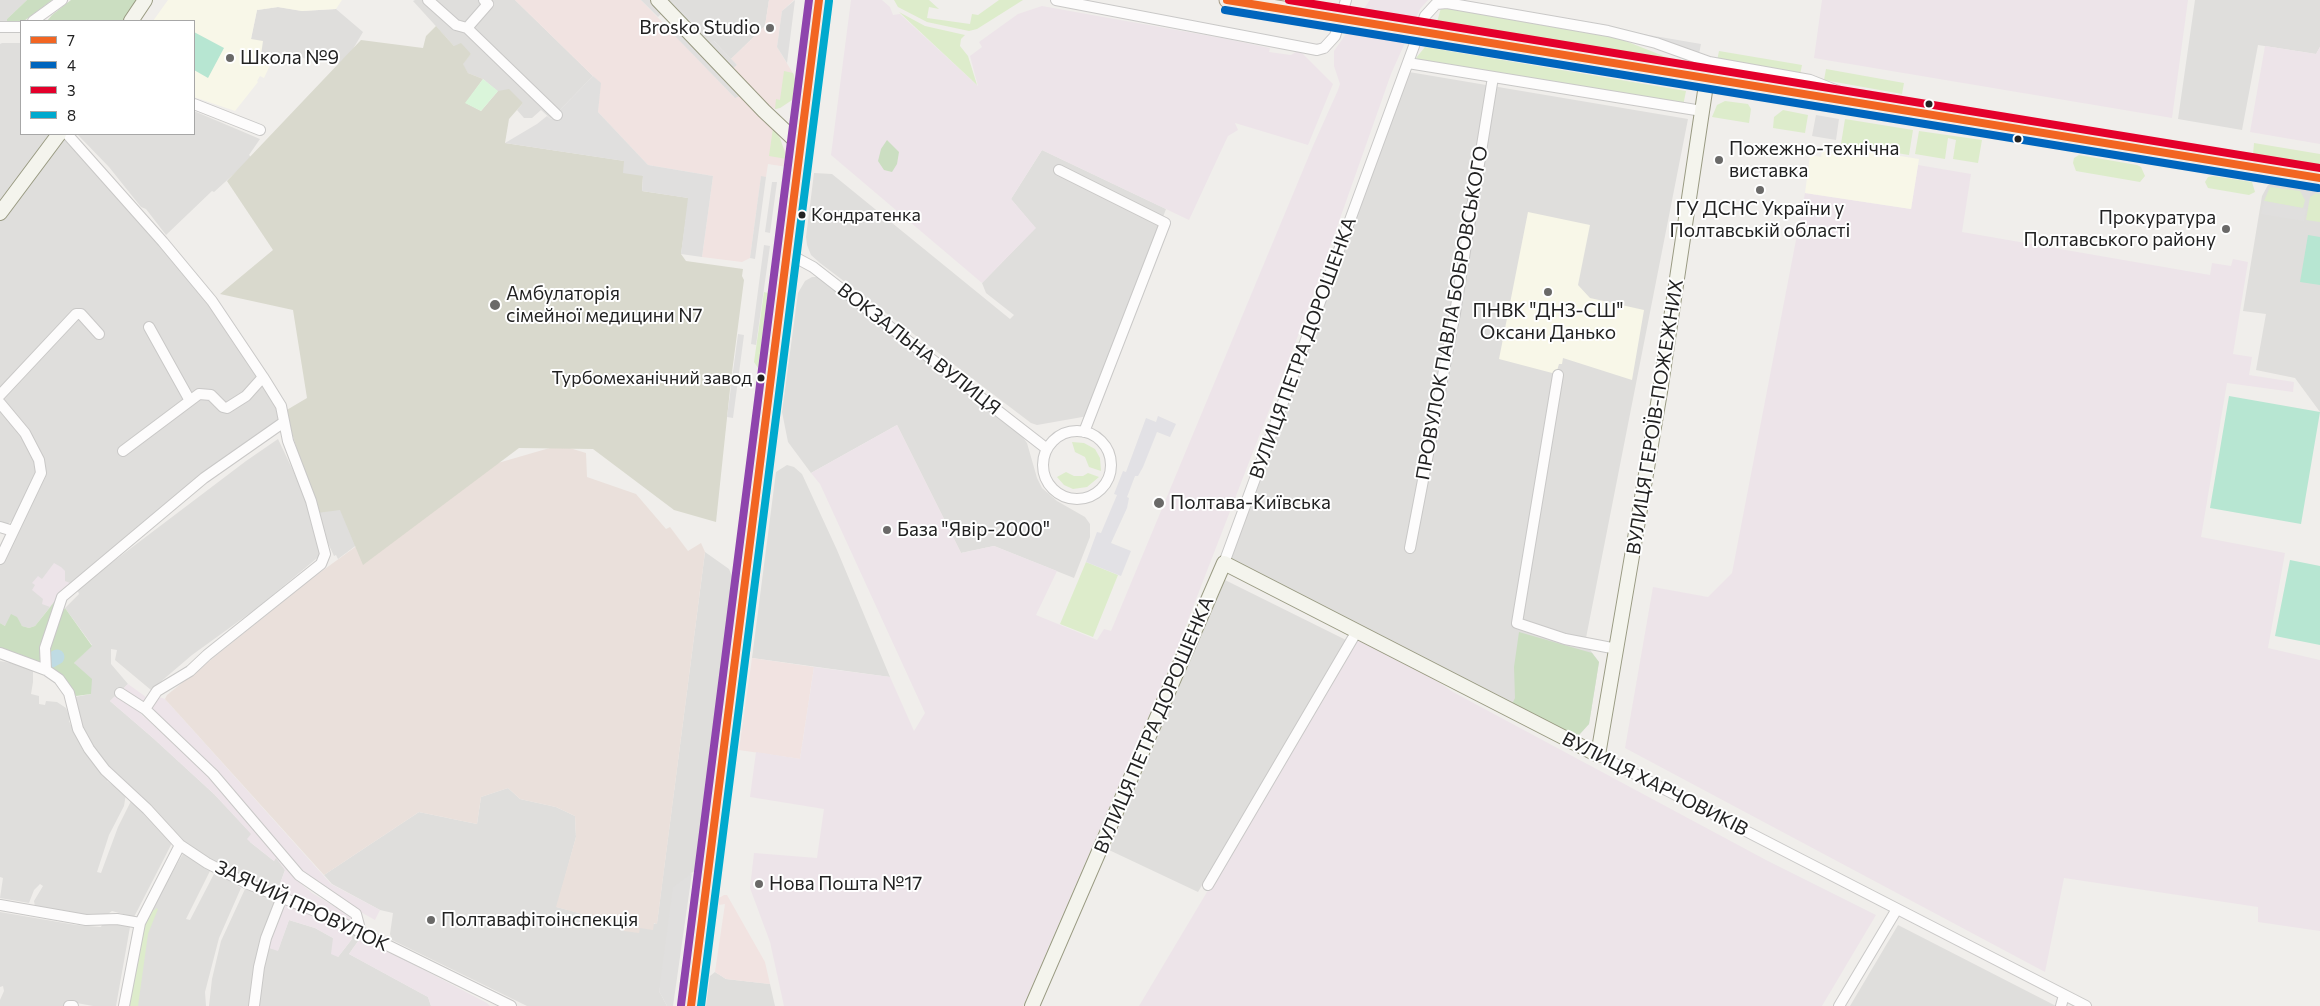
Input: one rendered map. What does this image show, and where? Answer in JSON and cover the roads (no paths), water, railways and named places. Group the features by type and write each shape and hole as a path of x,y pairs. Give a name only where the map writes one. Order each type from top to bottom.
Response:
{"main road":[{"path":"690,1006 819,0"},
{"path":"1227,0 2320,178"}],"street":[{"path":"34,20 62,0"},
{"path":"132,20 145,0"},
{"path":"428,0 456,25 467,28 557,114"},
{"path":"467,28 488,4 484,0"},
{"path":"658,0 764,111 800,145"},
{"path":"1056,0 1317,50 1324,48 1336,36 1346,0"},
{"name":"ВУЛИЦЯ ПЕТРА ДОРОШЕНКА","path":"1032,1006 1224,563 1425,16 1432,6 1440,2 1608,31 1640,38 1709,62"},
{"path":"0,27 20,27"},
{"path":"1707,78 1709,62 1810,80 1870,104"},
{"path":"1408,63 1702,111"},
{"name":"ПРОВУЛОК ПАВЛА БОБРОВСЬКОГО","path":"1410,548 1455,313 1493,77"},
{"name":"ВУЛИЦЯ ГЕРОЇВ-ПОЖЕЖНИХ","path":"1598,756 1660,392 1707,78"},
{"path":"195,104 260,130"},
{"path":"0,213 58,135"},
{"path":"68,135 163,242 212,301 264,377 282,406 288,440 311,501 324,544 324,559 190,671 157,691 145,709"},
{"path":"1059,170 1165,223 1084,432"},
{"name":"ВОКЗАЛЬНА ВУЛИЦЯ","path":"787,253 813,266 1047,449"},
{"path":"0,395 76,314 81,314 99,334"},
{"path":"149,327 189,400"},
{"path":"1558,375 1517,623 1565,639 1617,650"},
{"path":"123,451 199,394 207,393 223,407 227,408 246,396 264,377"},
{"path":"0,403 25,434 39,460 41,474 0,559"},
{"path":"46,670 45,648 59,602 68,591 204,478 284,422"},
{"path":"1084,432 1102,443 1108,452 1111,462 1110,473 1106,484 1090,497 1071,499 1054,490 1046,480 1043,470 1044,459 1047,449 1054,440 1063,434 1084,432"},
{"path":"0,527 13,531"},
{"name":"ВУЛИЦЯ ХАРЧОВИКІВ","path":"1224,563 2086,1006"},
{"path":"1208,885 1357,632"},
{"name":"ЗАЯЧИЙ ПРОВУЛОК","path":"0,653 46,670 59,679 69,694 78,729 100,763 180,844 238,879 361,933 511,1006"},
{"path":"120,693 145,709 213,774 299,876 356,914 361,933"},
{"path":"124,1006 140,923 180,844"},
{"path":"254,1006 259,968 266,938 282,897"},
{"path":"0,905 86,920 117,918 140,923"},
{"path":"1839,1006 1897,909"},
{"path":"2061,1006 2064,995"}],"waterway":[{"path":"48,662 57,657"}],"place":[{"name":"Brosko Studio","path":"770,28"},
{"name":"Школа №9","path":"230,58"},
{"name":"Пожежно-технічна виставка","path":"1719,160"},
{"name":"ГУ ДСНС України у Полтавській області","path":"1760,190"},
{"name":"Кондратенка","path":"802,215"},
{"name":"Прокуратура Полтавського району","path":"2226,229"},
{"name":"ПНВК \"ДНЗ-СШ\" Оксани Данько","path":"1548,292"},
{"name":"Амбулаторія сімейної медицини N7","path":"495,305"},
{"name":"Турбомеханічний завод","path":"761,378"},
{"name":"Полтава-Київська","path":"1159,503"},
{"name":"База \"Явір-2000\"","path":"887,530"},
{"name":"Нова Пошта №17","path":"759,884"},
{"name":"Полтавафітоінспекція","path":"431,920"}]}
